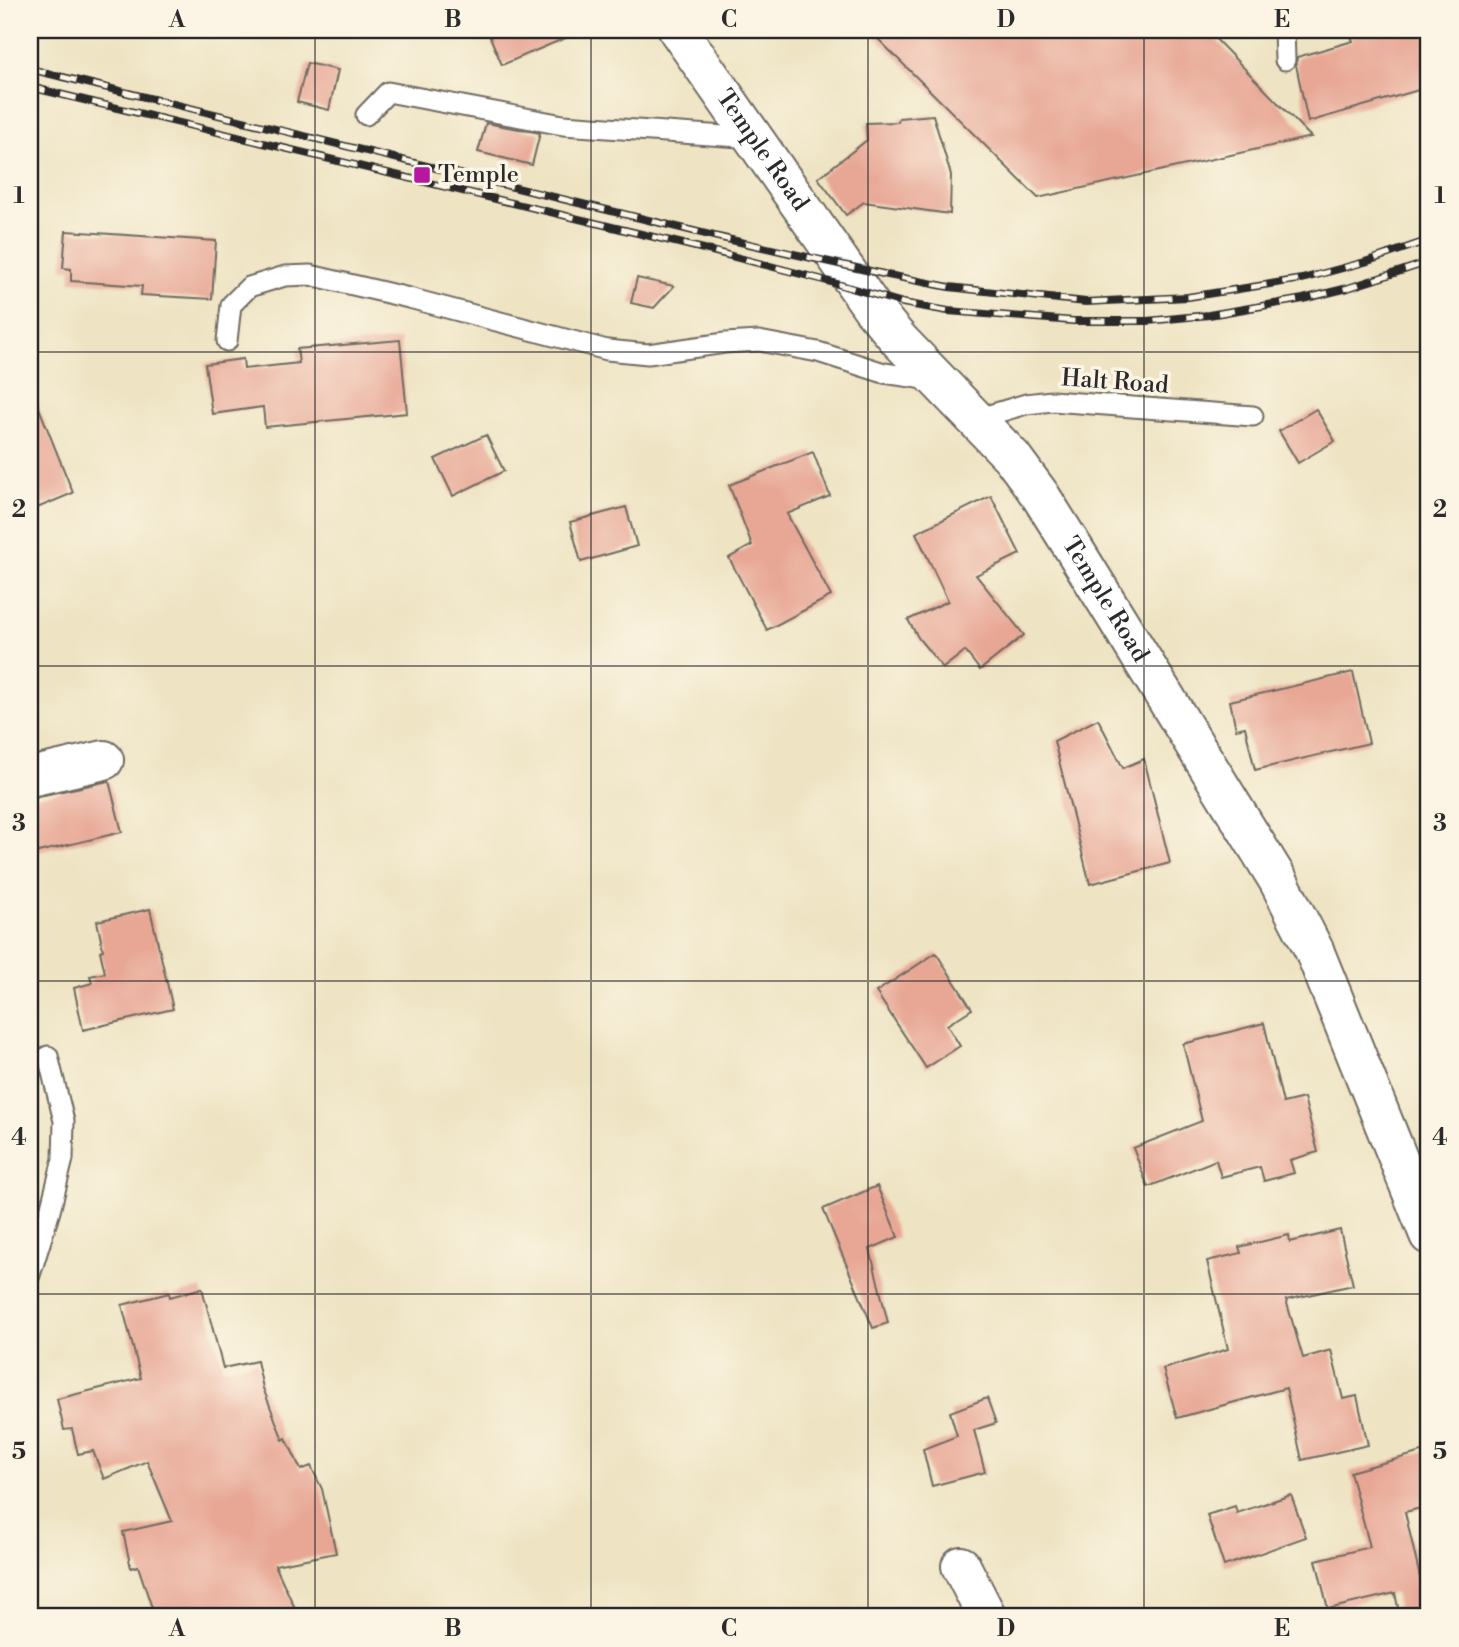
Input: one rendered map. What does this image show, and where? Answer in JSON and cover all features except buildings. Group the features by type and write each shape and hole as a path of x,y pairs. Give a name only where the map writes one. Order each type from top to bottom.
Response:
{"street":[{"name":"Temple Road","path":"678,30 873,309 900,341 1012,457 1040,495 1278,880 1314,950 1429,1235"},
{"path":"30,777 104,760"},
{"path":"961,1566 988,1617"}],"lane":[{"path":"1284,30 1284,60"},
{"path":"366,115 388,92 562,125 754,138"},
{"path":"227,341 231,305 249,287 285,275 310,275 607,350 648,354 759,341 818,352 884,373 940,381"},
{"name":"Halt Road","path":"976,419 1026,404 1052,401 1254,416"},
{"path":"30,1275 63,1159 64,1121 48,1056"}],"railway":[{"path":"30,69 718,237 949,287 1086,302 1188,297 1302,279 1365,262 1429,240"},
{"path":"30,87 708,250 903,303 948,311 1073,321 1147,321 1209,315 1303,299 1348,288 1429,262"}],"place":[{"name":"Temple","path":"422,175"}]}
